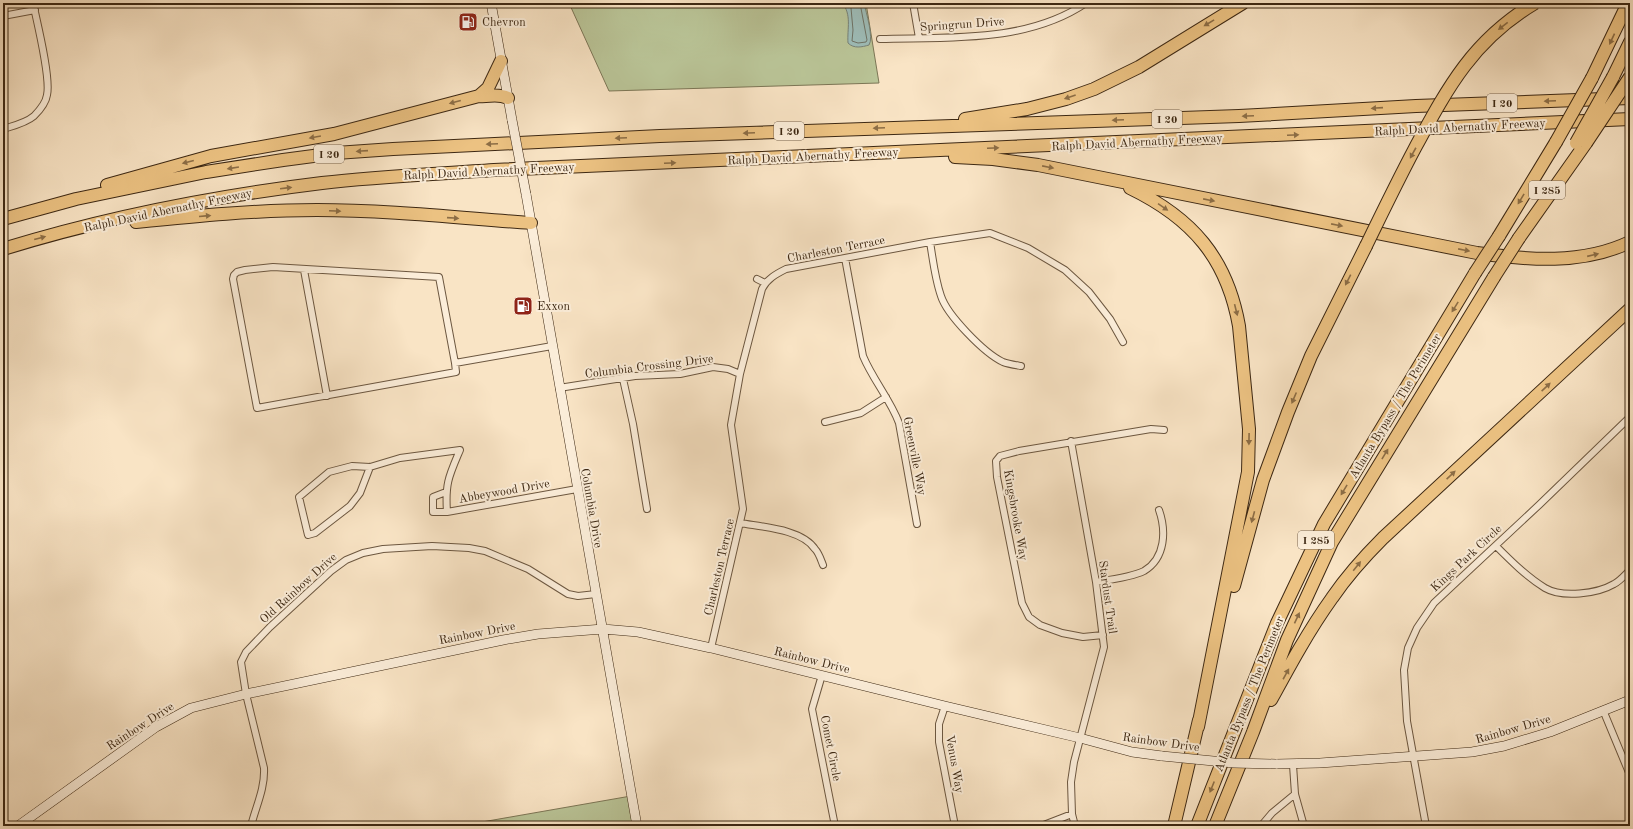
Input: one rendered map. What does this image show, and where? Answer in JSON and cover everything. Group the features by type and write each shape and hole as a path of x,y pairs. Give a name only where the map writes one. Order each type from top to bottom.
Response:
{"highway":[{"path":"918,127 1027,109 1066,99 1139,67 1242,3"},
{"path":"1174,826 1232,594 1263,480 1288,412 1311,356 1433,114 1452,82 1487,40 1500,28 1535,3"},
{"name":"Atlanta Bypass / The Perimeter","path":"1196,826 1277,623 1324,524 1475,273 1556,142 1592,78 1628,3"},
{"path":"1581,143 1630,42"},
{"path":"479,96 488,88 501,61"},
{"path":"1581,143 1630,77"},
{"path":"20,213 168,167 211,156 334,134 479,96 495,94 508,98"},
{"path":"1588,100 1630,95"},
{"name":"I 20","path":"1588,100 1630,98"},
{"name":"Ralph David Abernathy Freeway","path":"3,219 20,213 76,199 206,172 336,153 499,143 660,136 1239,116 1416,106 1588,100"},
{"name":"Ralph David Abernathy Freeway","path":"3,249 83,227 197,202 259,191 390,177 494,170 1630,119"},
{"name":"Atlanta Bypass / The Perimeter","path":"1215,826 1253,732 1287,640 1332,542 1494,276 1581,143"},
{"path":"786,157 947,156 993,159 1038,165 1477,253 1517,259 1558,260 1586,256 1618,248 1630,242"},
{"path":"1103,178 1150,198 1182,220 1193,230 1211,252 1227,280 1239,326 1249,429 1248,472 1198,727"},
{"path":"83,227 251,212 318,210 531,223"},
{"path":"1253,732 1308,633 1333,596 1362,560 1383,538 1630,309"}],"street":[{"path":"491,3 508,98"},
{"path":"913,3 919,38"},
{"name":"Springrun Drive","path":"880,38 992,35 1054,21 1086,3"},
{"path":"3,16 34,6 47,78 47,95 34,116 26,122 3,130"},
{"name":"Columbia Drive","path":"508,98 539,265 559,388 637,826"},
{"name":"Charleston Terrace","path":"711,648 743,509 731,425 740,374 762,289 765,283 773,276 786,269 930,242 990,233 1006,238 1028,248 1065,270 1089,292 1110,319 1123,342"},
{"path":"930,242 938,286 946,307 976,342 990,354 1003,362 1021,366"},
{"name":"Greenville Way","path":"844,258 867,366 894,409 899,423 917,524"},
{"path":"273,267 439,277 455,363 456,372 257,408 234,275 237,272 245,270 273,267"},
{"path":"304,270 326,396"},
{"path":"757,279 765,283"},
{"path":"455,363 552,346"},
{"name":"Columbia Crossing Drive","path":"559,388 636,376 680,374 713,368 728,369 740,374"},
{"path":"623,379 633,424 647,509"},
{"path":"825,422 861,413 886,397"},
{"name":"Kings Park Circle","path":"1426,826 1407,721 1404,670 1408,648 1417,628 1427,611 1434,603 1496,546 1630,417"},
{"name":"Kingsbrooke Way","path":"1103,635 1083,637 1062,633 1040,625 1030,617 1022,603 997,477 996,461 1000,456 1071,441 1151,428 1164,430"},
{"name":"Stardust Trail","path":"1071,441 1096,582 1104,646 1080,738 1071,782 1072,814 1075,826"},
{"name":"Abbeywood Drive","path":"370,467 360,493 350,506 315,533 308,535 299,497 329,472 352,466 370,467 400,458 460,450 448,478 446,492 447,512 577,489"},
{"path":"446,492 433,497 432,512 447,512"},
{"path":"1096,582 1118,578 1144,570 1155,561 1161,550 1164,532 1160,510"},
{"path":"740,523 798,534 815,548 823,565"},
{"name":"Old Rainbow Drive","path":"251,826 262,793 264,768 246,694 241,662 246,652 330,571 346,560 363,553 383,549 418,546 469,548 485,551 528,569 568,594 578,596 596,594"},
{"path":"1496,546 1517,567 1546,589 1564,594 1597,591 1613,585 1630,570"},
{"name":"Rainbow Drive","path":"18,826 124,749 191,708 246,694 538,634 603,629 638,632 711,648 1132,752 1234,763 1293,765 1472,752 1504,746 1550,732 1630,700"},
{"name":"Comet Circle","path":"822,675 812,709 835,826"},
{"name":"Venus Way","path":"945,706 939,724 938,742 955,826"},
{"path":"1603,710 1630,775"},
{"path":"1293,765 1295,794 1304,826"},
{"path":"1261,826 1272,813 1295,794"},
{"path":"1041,826 1072,814"}],"green space":[{"path":"569,3 866,3 879,83 609,91"},
{"path":"631,796 636,826 459,826"}],"water":[{"path":"842,3 864,3 871,37 869,45 855,47 848,43 848,17"}],"place":[{"name":"Chevron","path":"468,22"},
{"name":"Exxon","path":"523,306"}]}
